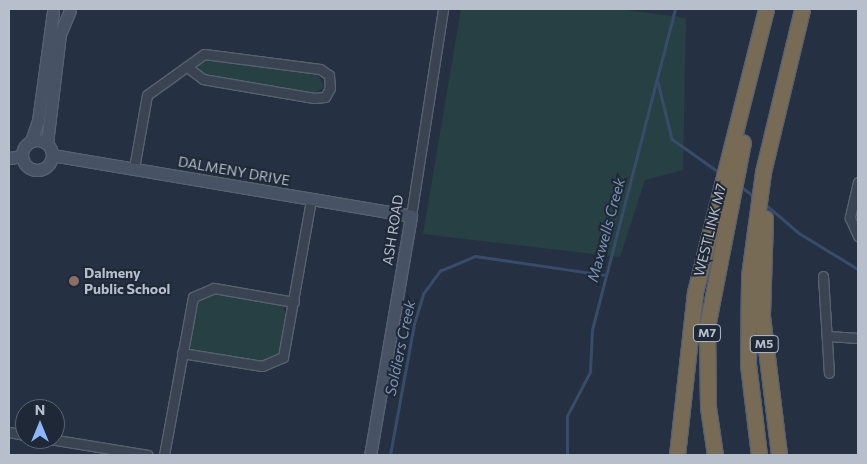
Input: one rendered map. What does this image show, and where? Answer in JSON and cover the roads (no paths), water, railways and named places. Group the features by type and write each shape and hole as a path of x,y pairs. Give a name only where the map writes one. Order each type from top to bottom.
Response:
{"highway":[{"name":"M7","path":"739,135 766,9"},
{"name":"M7","path":"715,455 706,348 721,210 772,9"},
{"path":"766,172 802,9"},
{"name":"M5","path":"779,455 762,316 758,233 766,172 807,9"},
{"name":"WESTLINK M7","path":"676,455 679,406 695,292 721,210"},
{"path":"758,233 748,364 759,455"}],"street":[{"name":"ASH ROAD","path":"370,455 411,216 443,9"},
{"path":"52,10 72,10 60,34 47,143 52,155 46,167 38,170 25,164 22,156 31,141 38,121 52,10"},
{"path":"134,168 147,95 204,54 218,52 320,69 329,75 330,88 325,97 314,98 203,79 187,67"},
{"path":"31,141 47,143"},
{"name":"DALMENY DRIVE","path":"52,155 411,216"},
{"path":"9,158 22,156"},
{"path":"858,182 850,218 858,236"},
{"path":"182,353 262,366 276,364 287,349 311,200"},
{"path":"823,276 829,373"},
{"path":"164,455 190,303 204,290 294,302"},
{"path":"828,336 858,338"},
{"path":"65,441 148,455"}],"waterway":[{"name":"Maxwells Creek","path":"567,455 567,416 590,372 592,330 675,9"},
{"path":"658,82 672,139 720,173"},
{"path":"739,185 755,197"},
{"path":"764,203 799,233 858,269"},
{"name":"Soldiers Creek","path":"390,455 414,324 423,294 440,271 475,256 606,275"}],"place":[{"name":"Dalmeny Public School","path":"74,281"}]}
